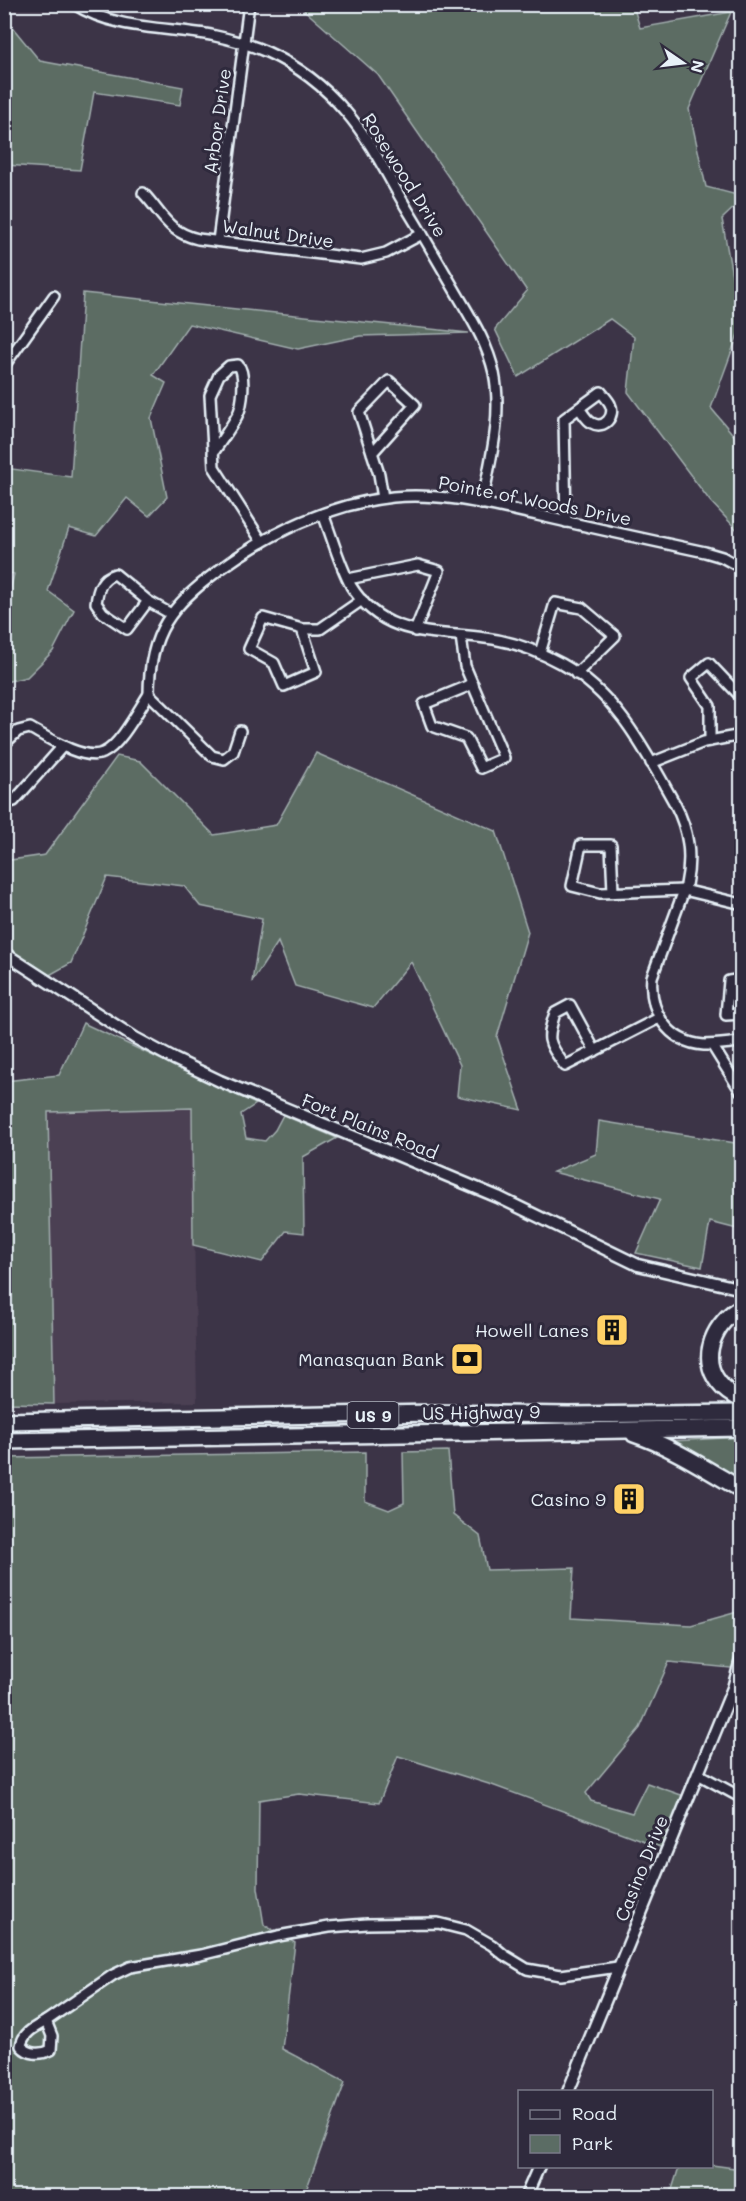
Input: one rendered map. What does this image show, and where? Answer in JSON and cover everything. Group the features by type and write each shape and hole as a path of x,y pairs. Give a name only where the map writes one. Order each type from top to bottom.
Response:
{"highway":[{"path":"741,1307 732,1312 717,1330 710,1358 712,1369 720,1384 727,1392 741,1400"},
{"name":"US Highway 9","path":"4,1421 434,1413 559,1415 741,1413"},
{"name":"US Highway 9","path":"4,1441 467,1431 741,1428"},
{"path":"622,1430 660,1443 741,1490"}],"street":[{"name":"Rosewood Drive","path":"74,4 109,21 211,35 244,43 301,71 334,99 365,138 479,331 494,372 497,423 482,504"},
{"name":"Arbor Drive","path":"218,241 249,4"},
{"name":"Walnut Drive","path":"143,193 172,228 186,236 218,241 361,259 386,253 422,234"},
{"path":"4,366 54,296"},
{"path":"213,453 239,414 244,376 238,365 229,366 219,375 210,395 213,453 214,467 262,542"},
{"path":"372,453 415,405 388,381 359,412 383,498"},
{"path":"566,522 564,419 579,408"},
{"name":"Pointe of Woods Drive","path":"149,694 149,672 154,646 171,614 210,576 262,542 323,514 357,503 383,498 427,496 482,504 705,552 722,557 741,568"},
{"path":"323,514 348,579 362,600 384,619 415,631 504,641 540,653 576,674 618,711 632,729 675,804 686,828 690,855 684,890 651,977 652,1002 665,1027 685,1041 712,1045 738,1042"},
{"path":"348,579 418,565 439,571 415,631"},
{"path":"148,601 127,629 104,613 96,603 98,589 107,576 115,574 148,601 171,614"},
{"path":"302,629 316,672 284,686 274,663 249,649 263,618 302,629 320,629 362,600"},
{"path":"540,653 555,603 582,608 615,636 576,674"},
{"path":"461,636 465,666 473,684 504,758 481,768 466,738 432,726 424,704 473,684"},
{"path":"710,741 710,706 691,678 709,663 741,698"},
{"path":"4,744 18,731 30,728 63,746 91,755 104,753 117,741 149,694 212,756 224,759 233,752 240,731"},
{"path":"651,763 710,741 741,735"},
{"path":"4,804 14,801 63,746"},
{"path":"613,892 611,844 581,845 572,886 600,893 684,890 741,904"},
{"name":"Fort Plains Road","path":"4,953 135,1038 219,1080 459,1180 638,1265 741,1290"},
{"path":"741,979 729,981 726,1016 741,1014"},
{"path":"595,1051 570,1005 555,1013 549,1033 550,1045 565,1066 595,1051 659,1018"},
{"path":"712,1045 741,1089"},
{"name":"Casino Drive","path":"568,2090 733,1688 741,1656"},
{"path":"698,1774 741,1798"},
{"path":"46,2021 113,1975 130,1967 201,1955 278,1936 329,1927 438,1923 466,1930 527,1969 561,1975 618,1967"},
{"path":"526,2196 538,2168"}],"shaded area":[{"path":"192,1108 197,1402 54,1404 48,1112"}],"green space":[{"path":"303,5 633,5 640,28 731,12 689,109 706,187 741,196 741,201 722,219 741,326 711,408 741,444 741,534 710,501 628,392 634,337 610,319 518,377 495,329 527,291 378,75 303,9"},
{"path":"4,17 40,61 183,87 180,105 94,92 80,170 5,165"},
{"path":"83,293 469,333 360,336 298,349 189,324 153,375 166,383 151,418 167,497 149,516 127,498 96,536 69,528 48,591 74,610 53,651 27,677 5,682 5,611 14,574 5,572 5,468 71,477"},
{"path":"316,753 496,831 528,932 497,1037 522,1110 457,1096 460,1065 411,962 373,1008 295,986 278,942 252,982 262,919 200,906 184,886 107,877 71,963 37,982 5,947 4,861 45,855 117,756 140,761 214,835 276,825"},
{"path":"83,1023 256,1104 241,1114 246,1138 265,1141 275,1130 283,1115 337,1138 303,1157 304,1233 286,1231 262,1262 193,1245 192,1108 48,1112 54,1404 5,1403 5,1081 59,1075"},
{"path":"599,1121 741,1144 741,1230 710,1222 702,1267 636,1253 660,1199 553,1172 596,1154"},
{"path":"741,1437 741,1484 672,1441"},
{"path":"448,1451 453,1515 480,1536 487,1570 574,1568 571,1618 691,1625 741,1611 741,1669 669,1662 640,1728 586,1793 591,1801 632,1813 647,1783 684,1796 663,1848 492,1785 398,1756 379,1803 299,1794 259,1800 258,1888 264,1925 295,1943 282,2049 345,2082 304,2196 5,2196 4,1458 365,1452 365,1501 389,1510 404,1503 403,1452"},
{"path":"713,2165 741,2169 741,2196 670,2196 679,2168 713,2168"}],"place":[{"name":"Howell Lanes","path":"612,1330"},
{"name":"Manasquan Bank","path":"467,1359"},
{"name":"Casino 9","path":"629,1499"}]}
